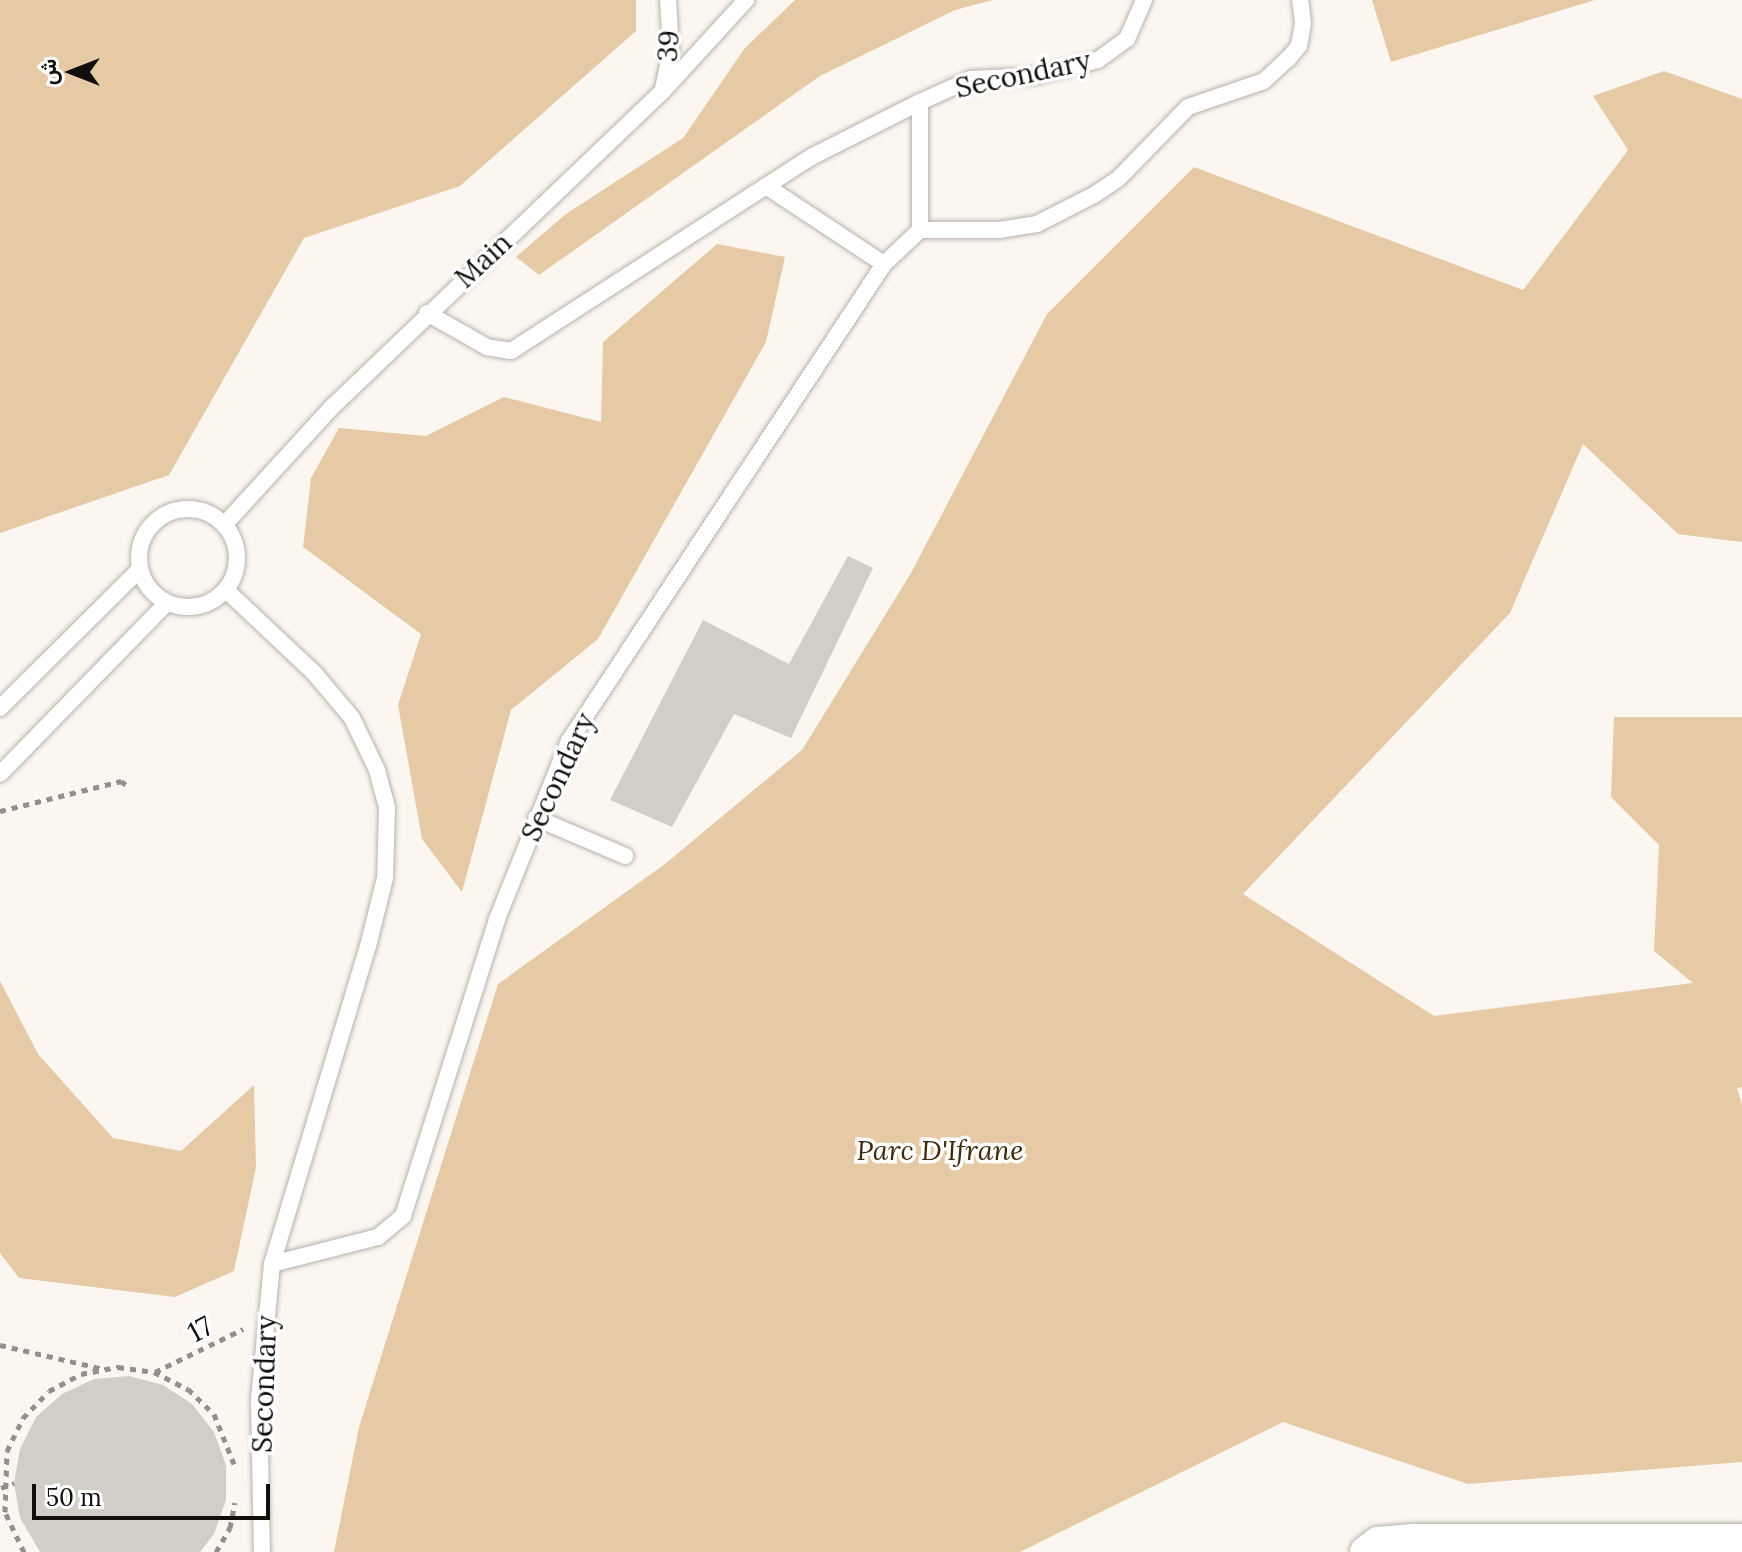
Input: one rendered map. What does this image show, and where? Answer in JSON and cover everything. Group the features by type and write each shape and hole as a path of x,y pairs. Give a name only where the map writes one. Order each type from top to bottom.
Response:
{"street":[{"path":"1366,1552 1378,1543 1414,1540 1532,1547 1742,1540"}],"lane":[{"name":"39","path":"662,92 671,50 668,0"},
{"name":"Main","path":"225,524 427,313 662,92 746,0"},
{"name":"Secondary","path":"427,313 487,347 511,351 766,186 920,102 971,79 1035,76 1098,60 1127,39 1144,0"},
{"path":"920,230 999,230 1037,224 1094,195 1118,179 1188,107 1264,81 1288,59 1301,34 1300,0"},
{"name":"Secondary","path":"272,1264 378,1237 403,1216 497,919 569,741 884,264 920,230 920,102"},
{"path":"766,186 884,264"},
{"path":"196,509 225,524 237,550 226,590 205,605 167,603 145,584 139,570 142,537 164,514 196,509"},
{"path":"0,708 139,570"},
{"name":"Secondary","path":"226,590 315,674 352,718 377,770 387,808 385,878 368,946 272,1264 259,1400 262,1552"},
{"path":"0,774 167,603"},
{"path":"536,818 625,856"}],"path":[{"path":"0,811 121,781 130,788"},
{"name":"17","path":"154,1372 265,1319"},
{"path":"0,1345 106,1369 154,1372 188,1389 214,1414 231,1447 236,1474"},
{"path":"24,1552 10,1528 1,1488 7,1451 23,1418 49,1391 81,1374 106,1369"},
{"path":"1,1488 14,1483"},
{"path":"216,1552 230,1528 238,1487"}],"green space":[{"path":"0,0 636,0 636,31 460,186 304,238 169,475 0,533"},
{"path":"795,0 993,0 955,10 820,76 539,275 516,257 566,214 683,138 745,48"},
{"path":"1372,0 1595,0 1391,62"},
{"name":"Parc D'Ifrane","path":"1664,71 1742,99 1742,542 1678,534 1583,444 1510,613 1243,894 1434,1016 1693,983 1654,951 1659,845 1611,797 1614,717 1742,717 1742,1087 1737,1088 1742,1105 1742,1462 1468,1484 1283,1422 1020,1552 334,1552 359,1427 498,984 665,864 802,750 911,573 1047,314 1194,167 1523,290 1628,150 1593,96"},
{"path":"717,244 785,257 766,342 598,639 511,710 462,892 422,839 398,705 421,634 303,547 311,478 339,428 426,436 504,397 601,422 603,342"},
{"path":"0,981 38,1054 113,1138 181,1151 254,1085 256,1167 234,1271 175,1297 19,1278 0,1253"}],"building":[{"path":"848,556 873,568 791,738 734,714 672,827 610,800 703,620 789,664"},
{"path":"129,1376 163,1385 192,1404 214,1432 226,1465 226,1500 214,1534 200,1552 40,1552 20,1518 14,1483 20,1449 36,1417 62,1394 94,1379"}]}
